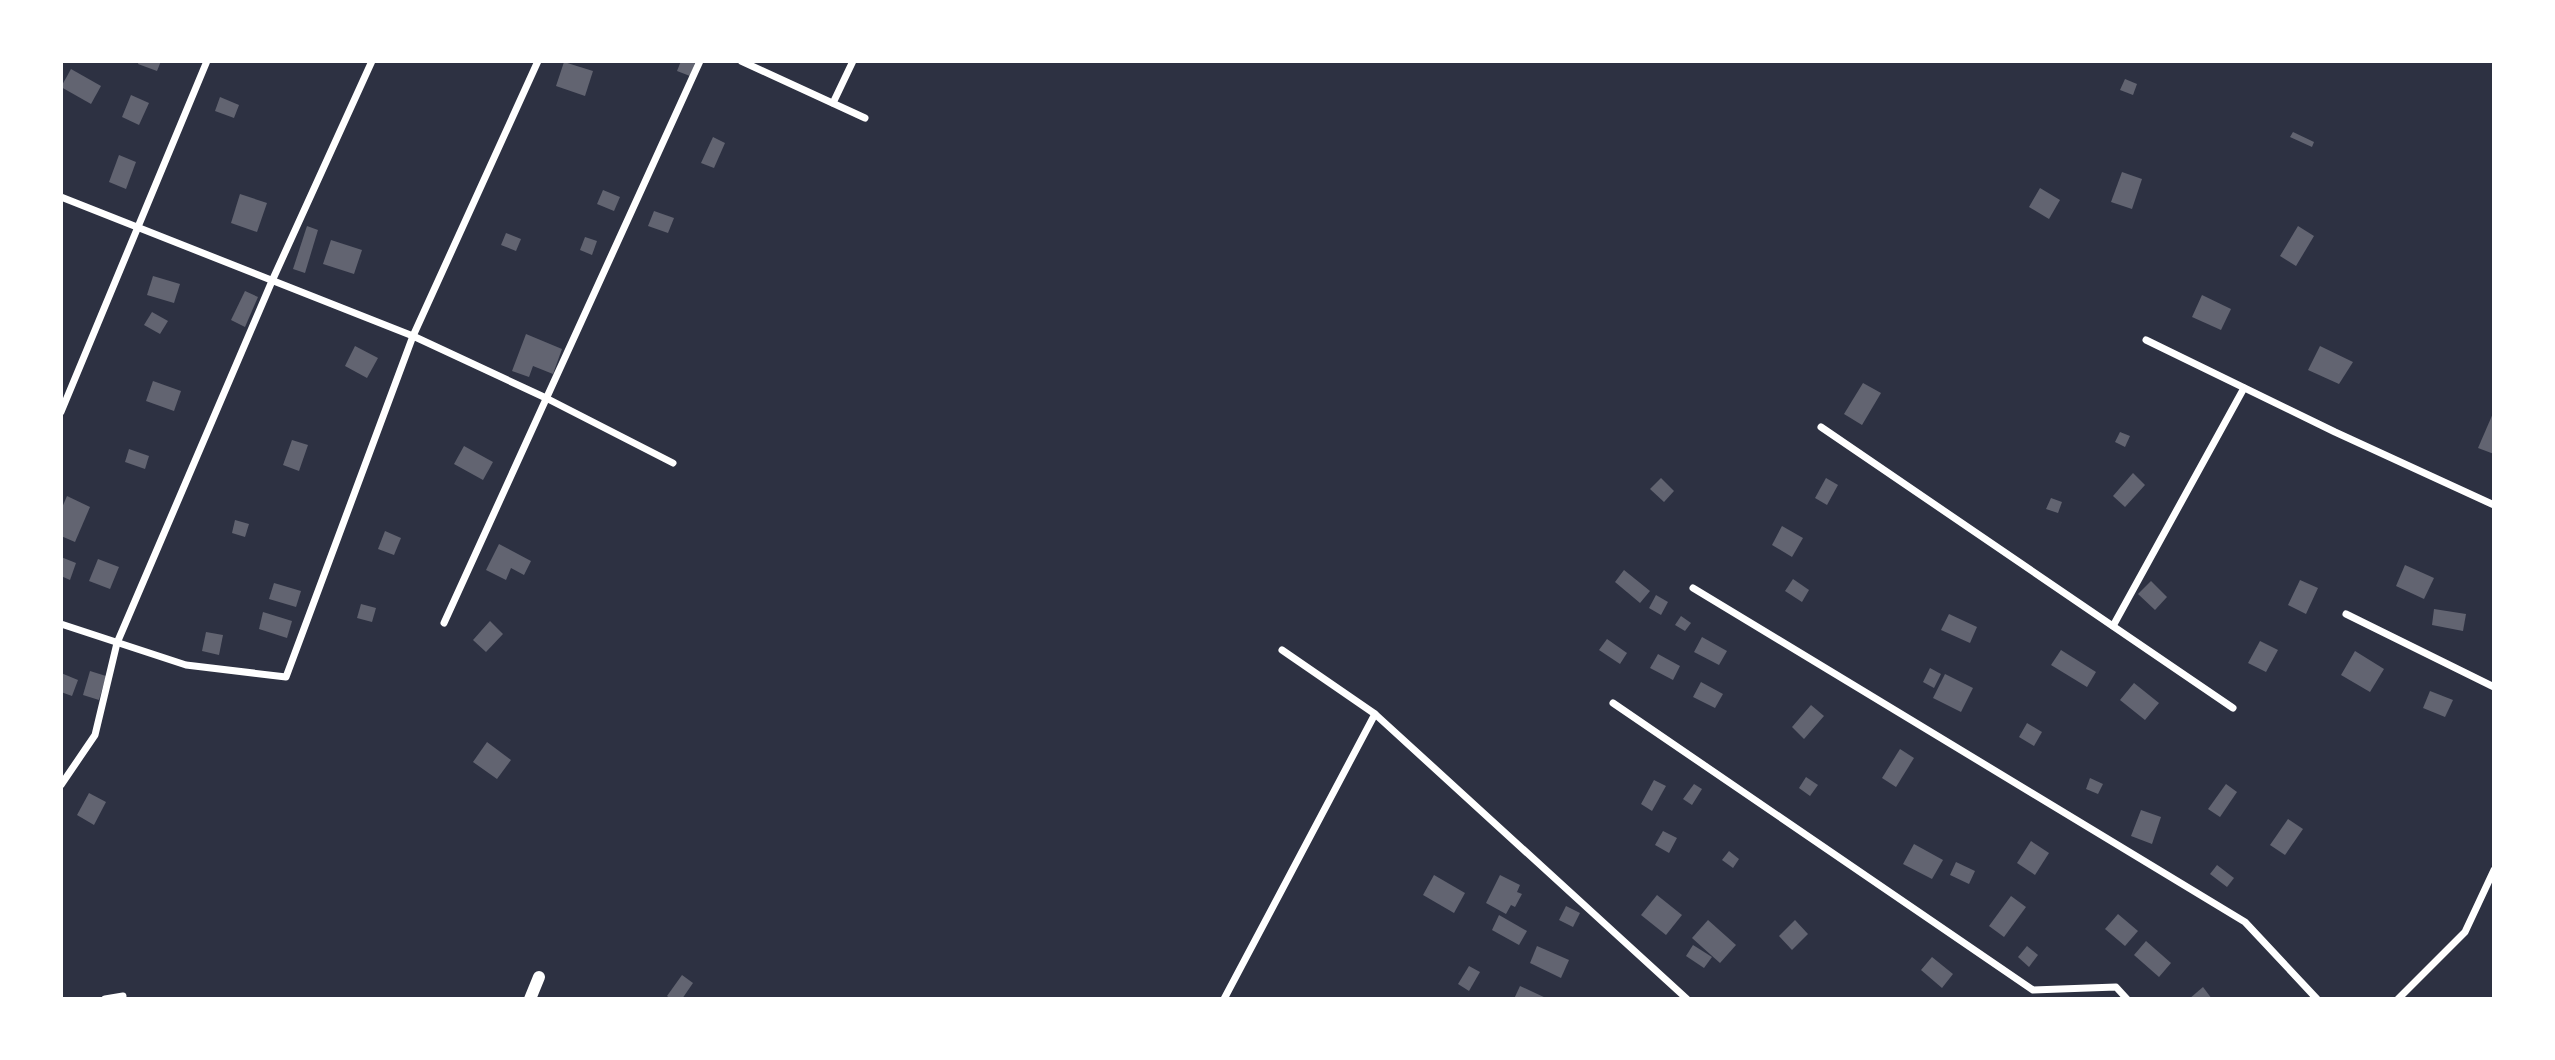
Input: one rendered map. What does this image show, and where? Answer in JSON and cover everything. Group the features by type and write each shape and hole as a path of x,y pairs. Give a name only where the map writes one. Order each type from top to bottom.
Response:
{"street":[{"path":"61,412 207,61"},
{"path":"61,785 95,735 117,643 272,281 372,61"},
{"path":"61,624 186,665 286,677 413,336 538,61"},
{"path":"444,623 700,61"},
{"path":"741,61 865,118"},
{"path":"833,103 853,61"},
{"path":"61,197 413,336 547,398 673,463"},
{"path":"2146,340 2494,505"},
{"path":"2113,626 2244,388"},
{"path":"1821,427 2233,708"},
{"path":"1693,588 2245,922 2317,999"},
{"path":"2346,614 2494,687"},
{"path":"1282,650 1375,714 1687,999"},
{"path":"1613,703 2032,990 2116,987 2127,999"},
{"path":"1224,999 1375,714"},
{"path":"2398,999 2465,932 2494,870"},
{"path":"530,999 538,976"},
{"path":"104,999 123,996"}],"building":[{"path":"139,61 161,61 157,71 138,64"},
{"path":"681,61 695,63 690,76 677,71"},
{"path":"564,62 593,71 585,96 556,86"},
{"path":"71,69 101,86 91,104 61,87"},
{"path":"2125,79 2137,84 2133,95 2120,90"},
{"path":"131,95 149,103 139,125 122,117"},
{"path":"220,97 239,105 234,118 215,111"},
{"path":"2293,132 2314,142 2312,147 2290,137"},
{"path":"713,137 725,143 714,168 701,163"},
{"path":"119,155 136,162 126,189 109,182"},
{"path":"2122,172 2142,179 2132,209 2111,202"},
{"path":"2040,188 2060,200 2049,219 2029,207"},
{"path":"603,190 620,197 614,211 597,204"},
{"path":"240,194 267,203 257,232 231,223"},
{"path":"654,211 674,218 668,233 648,226"},
{"path":"307,226 318,230 305,273 293,269"},
{"path":"2298,226 2314,236 2296,266 2280,256"},
{"path":"506,233 521,239 516,251 501,245"},
{"path":"585,237 597,241 592,255 580,250"},
{"path":"331,240 362,250 354,274 323,264"},
{"path":"153,276 180,284 174,303 147,295"},
{"path":"245,291 258,297 245,327 231,320"},
{"path":"2202,295 2231,309 2221,330 2192,317"},
{"path":"152,312 168,321 160,334 144,325"},
{"path":"526,334 562,349 553,374 533,366 529,377 512,371"},
{"path":"355,346 378,358 367,378 345,366"},
{"path":"2320,346 2353,362 2339,384 2308,370"},
{"path":"153,381 181,391 174,411 146,401"},
{"path":"1863,383 1881,393 1862,425 1844,414"},
{"path":"2494,411 2494,454 2478,448"},
{"path":"2120,432 2130,436 2125,447 2115,442"},
{"path":"292,440 308,445 299,471 283,465"},
{"path":"464,446 493,462 483,480 454,464"},
{"path":"129,449 149,456 145,469 125,462"},
{"path":"2133,473 2145,485 2125,507 2113,496"},
{"path":"1661,478 1674,491 1664,502 1650,489"},
{"path":"1826,478 1838,485 1827,505 1815,498"},
{"path":"67,496 90,507 75,542 61,536 61,510"},
{"path":"2051,498 2062,502 2058,513 2046,509"},
{"path":"235,520 249,524 245,537 232,533"},
{"path":"1782,526 1803,538 1792,557 1772,545"},
{"path":"385,531 401,538 394,555 378,549"},
{"path":"499,544 531,561 524,575 511,568 506,580 486,570"},
{"path":"61,557 76,563 70,580 61,576"},
{"path":"98,559 119,567 110,589 89,581"},
{"path":"2405,565 2434,578 2424,599 2396,586"},
{"path":"1624,570 1650,591 1640,603 1615,582"},
{"path":"1793,579 1809,590 1802,602 1785,591"},
{"path":"2300,580 2318,588 2306,614 2288,605"},
{"path":"2151,581 2167,597 2155,610 2138,594"},
{"path":"274,583 301,591 296,607 269,599"},
{"path":"1656,595 1668,602 1661,615 1649,608"},
{"path":"361,604 376,608 372,622 357,618"},
{"path":"2434,609 2466,614 2463,631 2432,625"},
{"path":"263,612 292,621 287,638 259,629"},
{"path":"1949,614 1977,627 1970,643 1941,630"},
{"path":"1681,616 1691,623 1685,631 1675,625"},
{"path":"490,621 503,634 486,652 473,640"},
{"path":"206,632 223,635 219,655 202,651"},
{"path":"1702,637 1727,651 1719,665 1694,652"},
{"path":"1607,639 1627,653 1620,664 1599,650"},
{"path":"2260,641 2278,650 2266,672 2248,663"},
{"path":"2061,650 2096,672 2087,687 2051,665"},
{"path":"2355,651 2384,669 2370,692 2341,675"},
{"path":"1658,654 1680,666 1673,680 1650,668"},
{"path":"1930,668 1941,674 1934,688 1923,682"},
{"path":"90,671 106,676 99,700 83,695"},
{"path":"61,673 78,680 72,696 61,692"},
{"path":"1945,674 1973,688 1961,712 1933,698"},
{"path":"1701,682 1723,694 1715,708 1693,697"},
{"path":"2134,683 2159,703 2145,720 2120,700"},
{"path":"2430,691 2453,700 2445,717 2423,708"},
{"path":"1811,705 1824,716 1804,739 1792,727"},
{"path":"2027,723 2042,732 2034,746 2019,737"},
{"path":"487,742 511,760 497,779 473,762"},
{"path":"1900,749 1914,758 1896,787 1882,778"},
{"path":"1806,777 1818,785 1810,796 1799,788"},
{"path":"2090,778 2103,784 2098,794 2086,789"},
{"path":"1654,780 1666,786 1652,811 1641,804"},
{"path":"1694,784 1702,789 1692,805 1683,799"},
{"path":"2226,784 2237,792 2220,817 2208,809"},
{"path":"89,793 106,802 94,825 77,815"},
{"path":"2141,810 2161,817 2152,844 2131,836"},
{"path":"2288,819 2303,829 2285,855 2270,845"},
{"path":"1663,831 1677,838 1669,853 1655,845"},
{"path":"2031,841 2049,853 2035,875 2017,863"},
{"path":"1914,844 1943,860 1932,879 1903,864"},
{"path":"1729,851 1739,859 1733,868 1722,860"},
{"path":"1956,862 1975,871 1969,884 1950,875"},
{"path":"2217,865 2234,878 2227,887 2210,874"},
{"path":"1434,875 1465,893 1454,913 1423,895"},
{"path":"1500,875 1520,885 1517,892 1522,894 1515,907 1511,905 1506,914 1486,903"},
{"path":"1657,895 1682,915 1666,935 1641,915"},
{"path":"2011,896 2026,907 2004,937 1989,926"},
{"path":"1566,906 1580,913 1573,927 1559,920"},
{"path":"2118,914 2138,931 2125,946 2105,929"},
{"path":"1499,915 1527,931 1519,945 1492,930"},
{"path":"1708,920 1736,945 1720,963 1692,938"},
{"path":"1795,920 1808,934 1792,950 1779,936"},
{"path":"2146,941 2171,963 2159,977 2134,955"},
{"path":"1693,945 1712,957 1704,968 1686,956"},
{"path":"1537,946 1569,960 1561,978 1530,963"},
{"path":"2027,946 2038,955 2029,967 2018,957"},
{"path":"1932,957 1953,974 1942,988 1921,970"},
{"path":"1469,966 1480,972 1469,991 1458,984"},
{"path":"682,975 693,983 682,999 671,999 667,996"},
{"path":"1520,986 1548,999 1514,999"},
{"path":"2203,987 2212,999 2189,999"}]}
